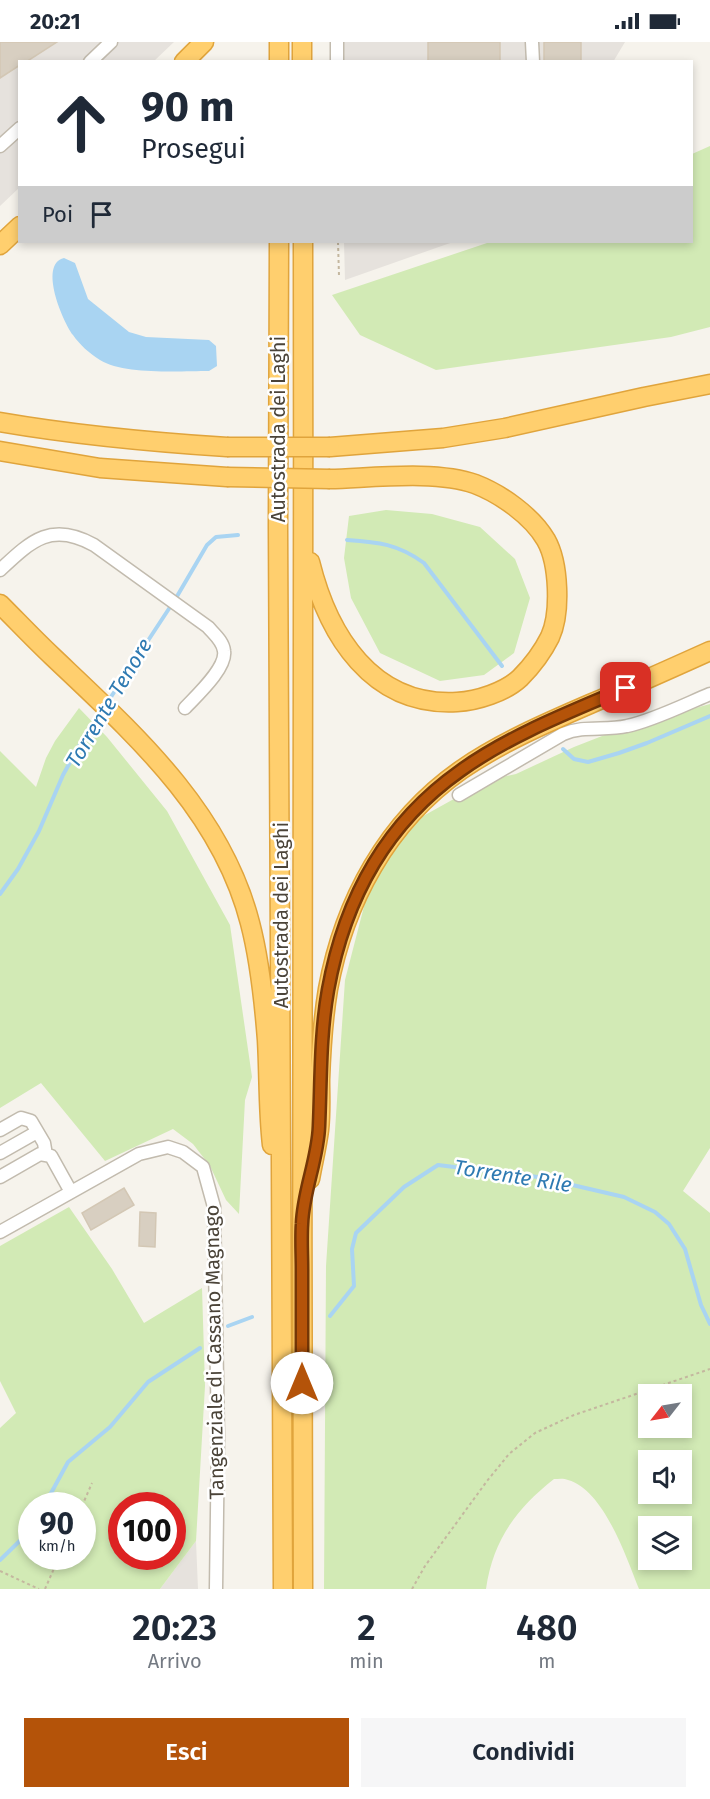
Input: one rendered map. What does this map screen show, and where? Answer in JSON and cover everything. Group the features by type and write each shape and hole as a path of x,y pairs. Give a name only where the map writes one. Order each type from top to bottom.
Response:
{"highway":[{"path":"186,60 204,42"},
{"path":"279,42 279,60"},
{"path":"302,42 302,60"},
{"path":"0,245 18,228"},
{"name":"Autostrada dei Laghi","path":"279,243 278,526 283,1589"},
{"name":"Autostrada dei Laghi","path":"303,243 303,1589"},
{"path":"0,422 113,439 227,447 330,447 443,438 505,428 709,384"},
{"path":"0,451 100,468 228,477 330,479 401,477 441,478 474,483 500,496 523,514 546,539 553,557 557,582 557,602 550,638 519,679 494,693 471,701 442,703 414,698 386,685 365,670 346,647 329,618 315,583 304,535"},
{"path":"0,604 157,759 201,814 221,849 250,921 259,965 267,1040 269,1120 282,1221"},
{"path":"302,1222 319,1129 322,1039 328,990 339,946 355,899 380,852 417,807 460,771 479,759 547,723 710,651"}],"street":[{"path":"92,60 111,42"},
{"path":"337,42 337,60"},
{"path":"532,42 533,60"},
{"path":"0,146 18,130"},
{"path":"0,570 28,544 40,538 65,534 80,537 208,627 217,637 224,651 224,659 220,668 185,708"},
{"path":"459,795 575,729 610,729 630,725 710,693"},
{"path":"0,1130 21,1118 31,1121 44,1143 46,1155"},
{"path":"0,1153 37,1132"},
{"name":"Tangenziale di Cassano Magnago","path":"0,1232 139,1154 168,1147 183,1152 203,1167 214,1207 218,1437 216,1589"},
{"path":"0,1177 40,1154 51,1156 71,1192"}],"path":[{"path":"338,243 339,276"},
{"path":"412,1589 424,1566 487,1481 509,1454 536,1433 574,1415 710,1369"},
{"path":"88,1492 92,1483"},
{"path":"45,1589 53,1570"},
{"path":"0,1571 39,1589"}],"shaded area":[{"path":"0,42 174,42 155,60 18,60 18,189 0,206"},
{"path":"340,42 625,42 614,60 340,60"},
{"path":"344,243 450,243 345,280"},
{"path":"196,1541 198,1589 160,1589 174,1570 186,1570 186,1554"}],"green space":[{"path":"710,146 710,327 671,337 436,370 360,335 332,295 487,243 693,243 693,154"},
{"path":"386,510 432,514 480,527 515,559 530,598 514,653 484,675 440,681 380,653 351,598 344,558 349,516"},
{"path":"710,704 710,1148 683,1191 710,1213 710,1589 639,1589 603,1510 581,1486 566,1479 554,1479 528,1502 508,1527 494,1555 486,1589 324,1589 326,1266 345,980 369,887 416,820 488,780 516,774 620,729"},
{"path":"79,708 107,737 167,811 230,925 252,1077 245,1100 239,1214 226,1200 210,1166 193,1144 173,1129 105,1161 41,1083 0,1108 0,751 36,787 46,758 55,741"},
{"path":"69,1207 112,1269 144,1323 202,1288 205,1386 196,1541 186,1554 186,1492 108,1492 108,1570 174,1570 160,1589 0,1589 0,1428 16,1413 0,1381 0,1246"}],"water":[{"path":"64,258 75,263 88,299 129,332 146,337 209,340 216,346 217,366 209,371 137,370 110,365 96,358 75,338 59,307 53,282 53,271 57,262"}],"building":[{"path":"0,42 57,42 29,60 18,60 18,66 0,78"},
{"path":"428,42 500,42 500,60 428,60"},
{"path":"544,42 581,42 581,60 544,60"},
{"path":"124,1188 134,1205 91,1230 82,1213"},
{"path":"140,1212 156,1213 155,1247 139,1246"}],"waterway":[{"name":"Torrente Tenore","path":"107,703 176,598 207,545 216,537 238,535"},
{"name":"Torrente Tenore","path":"347,540 387,545 424,563 502,666"},
{"name":"Torrente Tenore","path":"0,894 18,869 39,831 63,775 102,711"},
{"name":"Torrente Tenore","path":"563,749 574,759 588,762 647,743 710,716"},
{"name":"Torrente Rile","path":"330,1316 354,1286 352,1249 356,1233 404,1187 438,1165 538,1177 624,1197 655,1212 669,1224 685,1249 701,1305 710,1324"},
{"name":"Torrente Rile","path":"228,1326 252,1317"},
{"name":"Torrente Rile","path":"52,1492 68,1462 110,1427 148,1382 200,1348"},
{"name":"Torrente Rile","path":"0,1560 18,1543"}],"route":[{"path":"302,1383 302,1222 319,1129 322,1039 328,990 339,946 355,899 380,852 397,830 417,807 460,771 527,732 626,688"}]}
